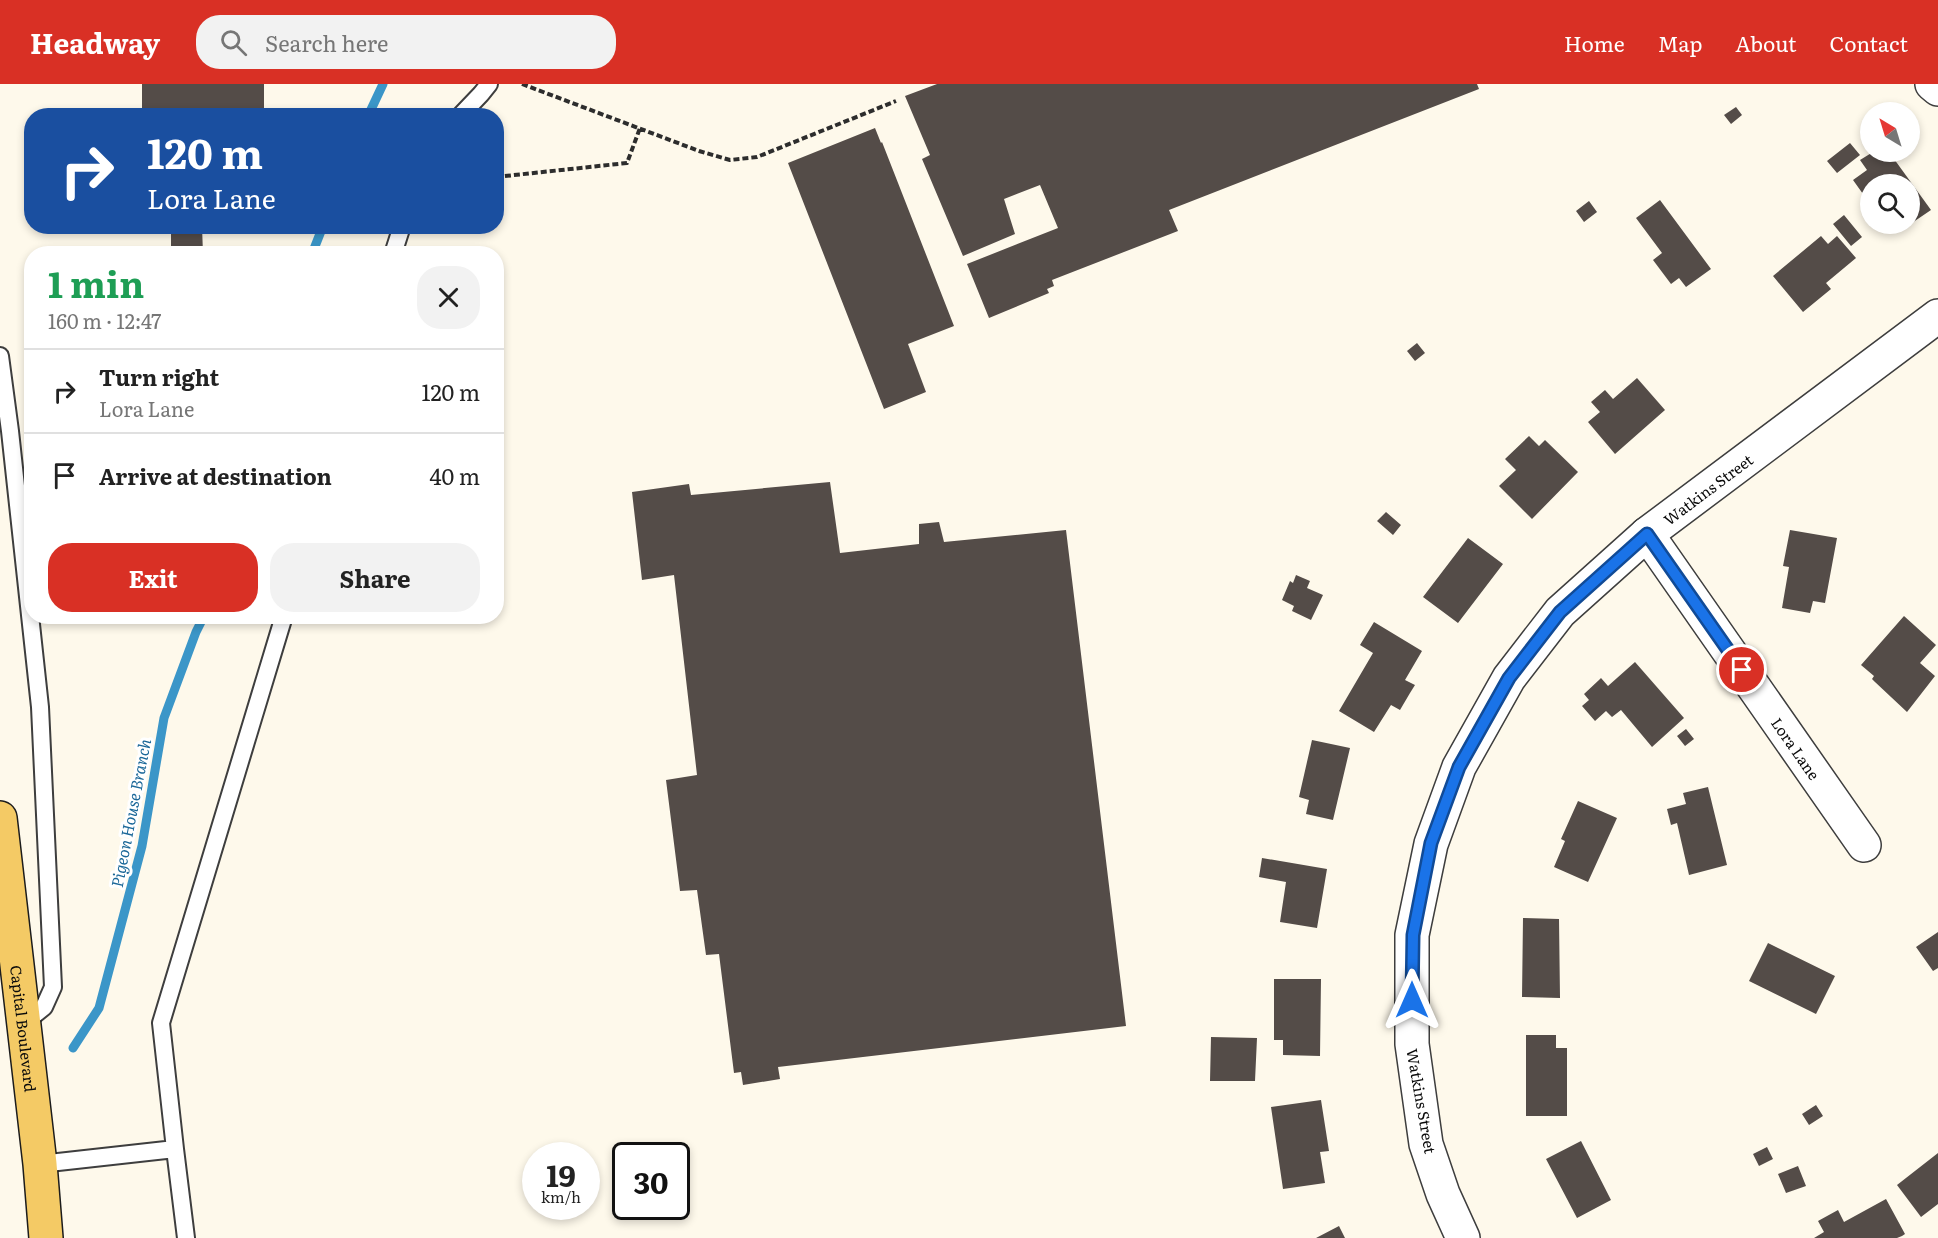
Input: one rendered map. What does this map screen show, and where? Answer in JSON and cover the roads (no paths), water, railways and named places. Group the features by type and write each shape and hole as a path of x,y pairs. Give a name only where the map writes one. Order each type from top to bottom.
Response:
{"main road":[{"name":"Capital Boulevard","path":"0,818 5,956 23,1024 40,1164 46,1238"}],"street":[{"path":"1932,84 1938,89"},
{"name":"Watkins Street","path":"1463,1238 1443,1194 1426,1144 1412,1044 1413,935 1431,843 1459,767 1509,678 1560,612 1647,534 1938,316"},
{"name":"Lora Lane","path":"1647,534 1864,845"}],"lane":[{"path":"468,108 489,84"},
{"path":"0,356 24,556"},
{"path":"23,1024 44,1007 53,987 40,707 31,624"},
{"path":"186,1238 161,1023 282,624"},
{"path":"40,1164 175,1149"}],"waterway":[{"name":"Pigeon House Branch","path":"372,108 383,84"},
{"name":"Pigeon House Branch","path":"315,246 320,234"},
{"name":"Pigeon House Branch","path":"73,1048 99,1008 142,846 164,718 200,624"}]}
